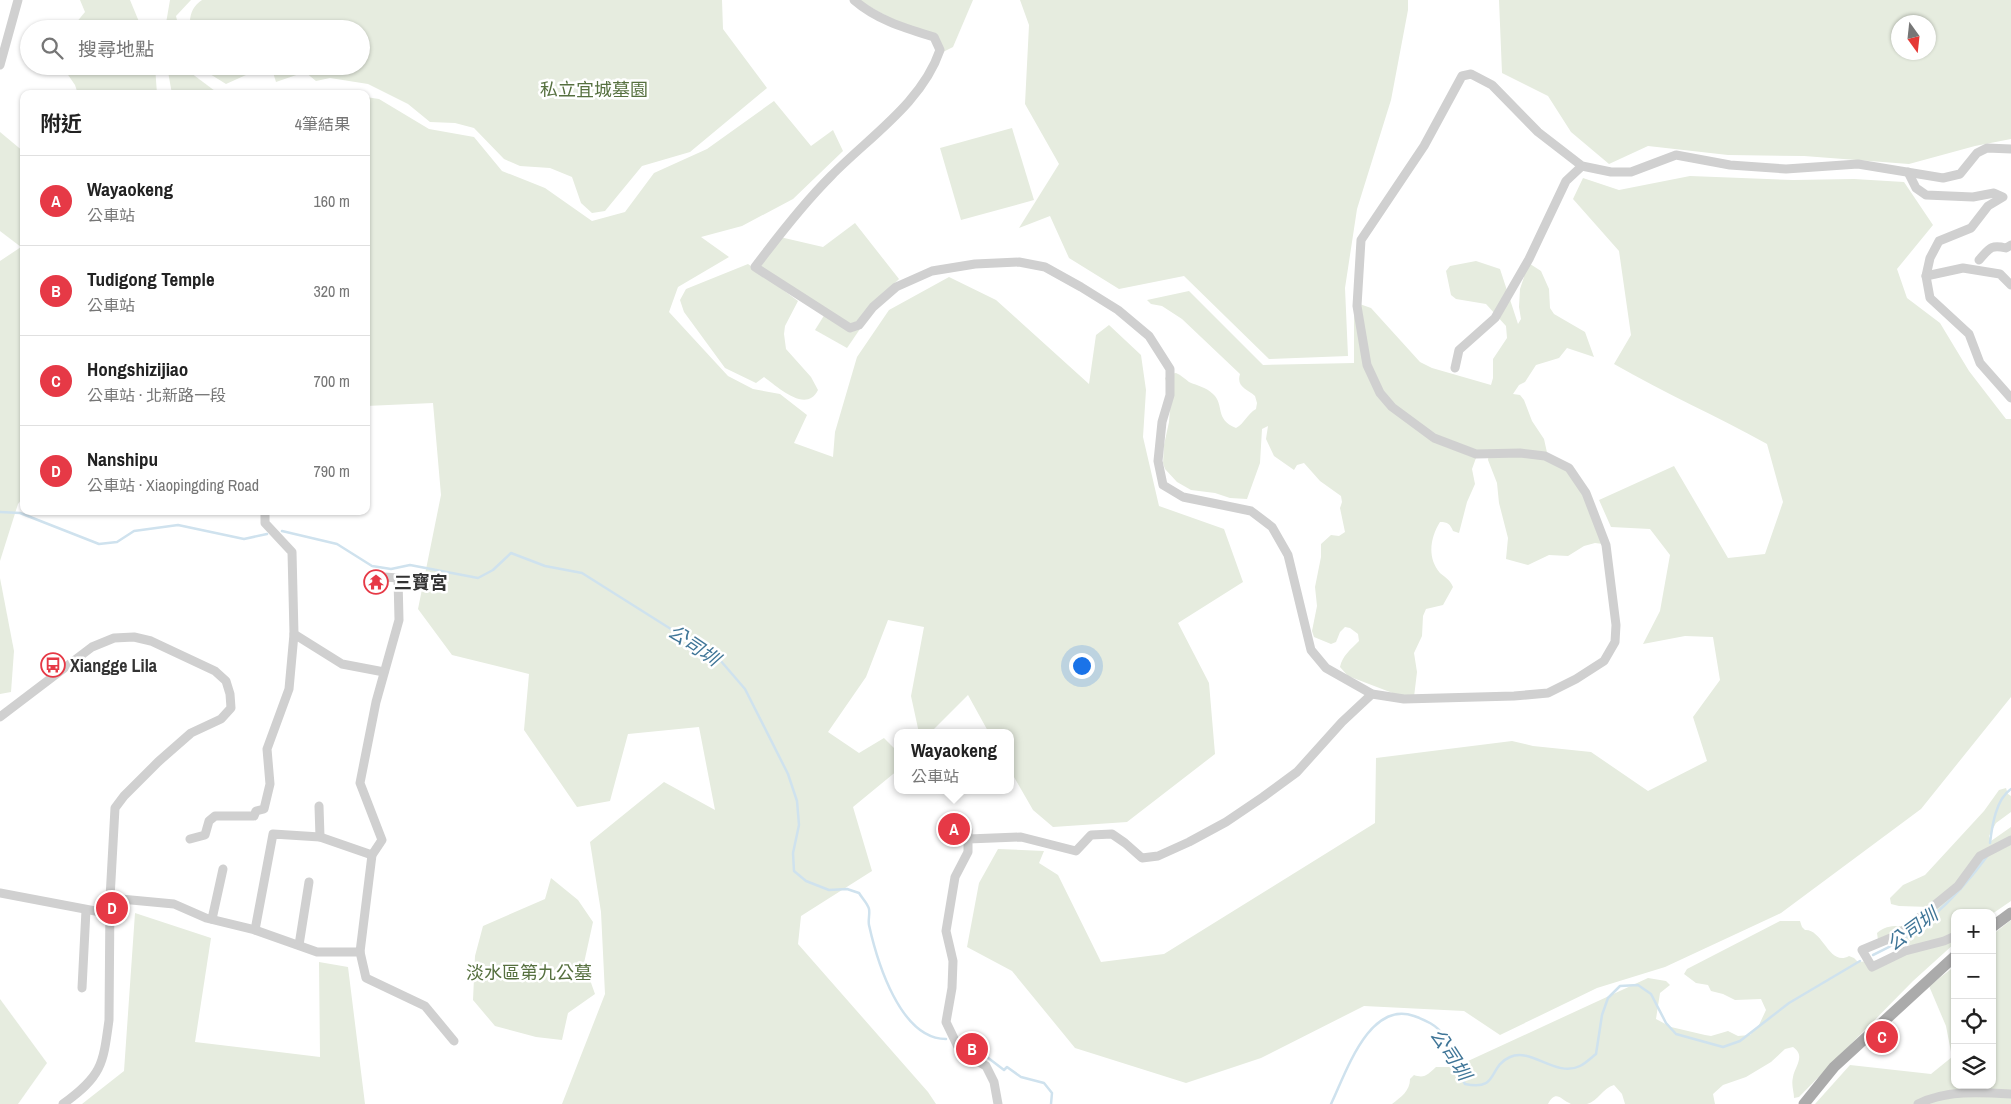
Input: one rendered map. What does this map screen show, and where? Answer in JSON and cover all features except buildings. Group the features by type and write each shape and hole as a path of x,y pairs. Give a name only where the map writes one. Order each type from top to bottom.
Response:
{"main road":[{"path":"1804,1104 1834,1067 1951,960"}],"street":[{"path":"0,65 18,0"},
{"path":"854,0 864,9 896,26 934,37 940,50 934,66 907,103 831,176 794,216 755,267 850,328 859,324 873,307 896,287 932,271 975,264 1019,262 1045,267 1118,310 1149,336 1170,369 1170,395 1162,422 1158,461 1163,485 1183,497 1251,511 1272,528 1288,555 1311,650 1326,668 1372,694 1404,699 1514,696 1548,693 1576,679 1604,661 1615,642 1616,625 1606,545 1586,493 1569,468 1545,456 1520,453 1476,454 1434,438 1392,407 1380,393 1367,365 1357,306 1361,240 1424,146 1462,76 1471,74 1492,85 1538,132 1582,166 1610,172 1631,172 1676,155 1730,165 1786,170 1858,164 1943,178 1960,174 1977,153 1987,148 2011,149"},
{"path":"1455,368 1459,350 1495,318 1529,259 1566,181 1582,166"},
{"path":"1908,172 1916,188 1926,195 1972,196 1994,193 2007,196"},
{"path":"2007,196 1988,206 1971,228 1939,241 1930,258 1926,276 1930,298 1968,334 1980,364 2011,398"},
{"path":"1979,260 1990,248 1997,246 2006,248 2011,245"},
{"path":"1926,276 1963,268 2000,274 2011,285"},
{"path":"190,839 205,835 209,821 214,816 254,816 256,812 264,809 270,784 267,749 289,689 294,634 292,552 266,523 265,515"},
{"path":"371,576 398,578 398,620 376,702 360,783 382,840 372,855 360,952 366,978 425,1006 454,1041"},
{"path":"294,634 342,664 384,672"},
{"path":"0,717 92,647 114,638 134,637 150,641 215,672 226,681 230,694 231,708 222,719 191,733 124,796 115,808 110,898 109,1020 101,1064 93,1079 63,1104"},
{"path":"968,840 1020,837 1076,851 1092,835 1112,834 1142,858 1158,856 1226,822 1291,777 1372,694"},
{"path":"319,806 320,837"},
{"path":"945,819 959,824 968,830 968,852 955,877 946,931 953,961 952,988 946,1022 960,1051 986,1066 994,1082 998,1104"},
{"path":"255,930 273,834 320,837 372,855"},
{"path":"1951,938 1904,951 1872,967 1862,950 1898,935 1958,886 1980,856 2011,840"},
{"path":"212,919 223,869"},
{"path":"299,945 309,882"},
{"path":"0,893 111,914"},
{"path":"110,898 174,904 206,918 255,930 317,952 360,952"},
{"path":"82,988 86,910"},
{"path":"1918,1104 1931,1098 1961,1093 2011,1094"}],"green space":[{"path":"80,0 130,0 138,20 78,20 85,12"},
{"path":"170,0 191,0 176,16 177,20 167,20"},
{"name":"私立宜城墓園","path":"202,0 722,0 723,29 767,88 690,152 642,166 605,211 592,213 581,203 572,177 550,168 520,166 504,159 474,128 455,123 430,122 408,104 368,84 330,78 316,81 309,75 370,75 370,20 190,20 196,6"},
{"path":"858,0 973,0 953,47 943,52 938,40 899,23"},
{"path":"1020,0 1408,0 1408,10 1391,100 1357,209 1345,288 1348,356 1269,359 1184,276 1119,289 1069,258 1050,216 1019,228 1059,164 1025,104 1029,25"},
{"path":"1499,0 2011,0 2011,139 1975,146 1909,164 1804,156 1728,155 1648,146 1609,164 1571,132 1548,96 1502,73"},
{"path":"68,75 156,75 157,90 77,90"},
{"path":"169,75 194,75 214,90 171,90"},
{"path":"212,75 246,75 226,84"},
{"name":"私立宜城墓園","path":"274,75 296,75 276,82"},
{"path":"370,98 379,99 429,129 474,137 502,171 545,188 592,221 625,212 654,173 707,149 774,101 811,146 833,130 843,151 793,199 742,226 701,237 729,257 678,287 669,312 728,376 753,389 780,394 807,415 794,443 833,457 835,432 857,357 889,310 949,277 996,300 1089,384 1096,335 1109,325 1141,355 1146,390 1143,437 1159,506 1224,529 1243,582 1178,623 1209,683 1215,754 1127,822 1053,827 1033,810 1014,777 1014,729 987,729 968,695 934,729 918,729 911,696 924,627 888,620 866,677 828,732 859,753 884,738 894,748 894,773 853,807 872,871 801,916 798,944 928,1092 936,1104 562,1104 605,994 601,912 590,842 664,782 715,810 699,727 628,734 610,801 577,807 524,730 529,674 452,655 418,609 441,495 433,403 370,406"},
{"path":"1012,128 1034,200 961,220 940,148"},
{"path":"0,132 20,149 20,246 0,231"},
{"path":"1690,176 1793,180 1854,179 1904,182 1933,225 1897,269 1907,298 1940,323 1969,371 2006,419 2011,419 2011,697 1921,809 1781,913 1665,967 1597,988 1500,1035 1464,1011 1364,1006 1261,1058 1186,1083 1075,1048 1012,971 967,947 979,883 998,849 1044,851 1039,863 1058,875 1101,962 1164,954 1375,823 1376,758 1512,741 1533,746 1591,752 1648,791 1707,761 1693,717 1720,680 1713,637 1685,636 1643,644 1660,611 1670,555 1650,529 1611,527 1599,500 1674,466 1728,558 1765,554 1783,502 1767,444 1614,364 1631,335 1619,251 1573,199 1583,178 1619,190"},
{"path":"855,223 899,279 852,326 758,266 780,237 823,247"},
{"path":"20,248 20,501 0,561 0,261"},
{"path":"1524,260 1541,271 1549,289 1550,308 1554,314 1585,332 1594,357 1567,348 1559,358 1536,365 1525,382 1519,385 1513,394 1520,395 1524,400 1532,421 1544,439 1548,457 1575,472 1603,544 1595,543 1584,546 1568,556 1549,555 1528,565 1506,559 1508,538 1499,503 1497,483 1488,460 1489,453 1476,458 1472,469 1475,484 1467,502 1459,533 1453,531 1445,522 1440,522 1432,541 1433,561 1440,573 1453,587 1443,605 1426,609 1423,616 1422,636 1414,653 1417,672 1414,697 1403,697 1348,676 1340,667 1345,656 1359,641 1358,634 1350,628 1345,627 1340,632 1336,642 1331,644 1314,637 1312,631 1317,606 1315,587 1321,557 1321,544 1331,535 1339,536 1345,532 1340,508 1341,496 1320,481 1304,463 1297,465 1294,470 1274,456 1266,439 1268,426 1262,429 1260,463 1247,499 1230,498 1215,493 1191,490 1177,482 1165,469 1163,463 1164,445 1169,422 1171,396 1165,378 1170,374 1176,373 1189,382 1210,392 1217,398 1222,416 1229,424 1236,428 1256,409 1257,403 1255,396 1241,385 1240,374 1182,319 1162,306 1151,304 1147,300 1189,291 1263,365 1354,363 1354,302 1371,308 1420,362 1432,368 1491,385 1493,359 1507,338 1506,326 1486,304 1456,299 1451,295 1446,271 1450,266 1476,261 1500,269 1518,324 1521,319 1519,307 1520,289 1524,277 1521,265"},
{"path":"748,264 798,301 785,326 786,349 811,377 818,390 813,397 806,400 799,399 784,392 764,377 756,383 725,368 684,312 680,300 686,289"},
{"path":"825,314 860,329 847,348 815,330"},
{"path":"0,578 14,651 11,692 0,694"},
{"path":"2006,788 2011,796 2011,812 1996,823 1989,836 1991,841 2011,827 2011,901 1996,911 1996,909 1951,909 1951,947 1913,981 1799,1097 1794,1098 1792,1085 1799,1061 1799,1054 1793,1047 1785,1049 1771,1062 1746,1077 1723,1085 1713,1094 1715,1104 1625,1104 1622,1094 1614,1085 1587,1104 1571,1104 1556,1096 1548,1104 1392,1104 1404,1093 1410,1083 1410,1079 1414,1075 1424,1076 1436,1067 1455,1067 1648,978 1666,981 1670,985 1660,993 1656,1019 1671,1027 1705,1035 1711,1036 1728,1031 1738,1036 1750,1035 1759,1025 1766,1010 1761,999 1735,1000 1711,991 1708,985 1696,983 1684,974 1687,969 1780,921 1800,921 1805,930 1817,935 1831,952 1842,958 1849,956 1858,962 1895,959 1913,945 1884,944 1878,940 1877,933 1882,929 1892,926 1919,925 1930,907 1899,906 1891,904 1890,898 1903,885 1925,875 1984,811 1999,790"},
{"name":"淡水區第九公墓","path":"551,878 578,900 593,922 584,963 595,994 568,1013 562,1040 536,1037 495,1026 473,1000 475,956 483,926 545,899"},
{"path":"135,913 211,938 195,1042 320,1057 319,962 348,967 365,1104 82,1104 124,1071"},
{"path":"2011,920 2011,1104 1815,1104 1850,1065 1931,1074 1951,1058 1951,1089 1996,1089 1996,932"},
{"path":"1951,969 1951,1052 1946,1026 1929,986"},
{"path":"0,999 47,1063 18,1104 0,1104"}],"waterway":[{"name":"公司圳","path":"0,512 20,513"},
{"name":"公司圳","path":"25,515 99,544 117,542 134,531 178,525 244,539 267,534"},
{"name":"公司圳","path":"282,531 337,544 372,566 391,569 410,565 478,578 493,570 511,553 545,566 582,573 720,660 745,689 788,774 797,801 799,825 793,853 794,871 806,881 829,890 847,889 859,893 868,907 869,925 878,958 893,996 916,1026 930,1036 946,1039"},
{"name":"公司圳","path":"1990,843 1998,806 2006,793 2011,789"},
{"name":"公司圳","path":"1873,955 1907,936 1937,912 1964,885 1988,855"},
{"name":"公司圳","path":"1331,1104 1361,1042 1384,1019 1398,1014 1414,1016 1437,1028 1443,1035 1465,1084 1476,1085 1489,1081 1503,1061 1518,1055 1562,1068 1571,1069 1580,1066 1596,1054 1602,1015 1608,998 1620,986 1638,985 1651,994 1666,1023 1676,1034 1723,1047 1740,1041 1789,1003 1860,961"},
{"name":"公司圳","path":"962,1038 1004,1070 1007,1067 1021,1077 1044,1083 1052,1093 1051,1104"}],"place":[{"name":"三寶宮","path":"376,582"},
{"name":"Xiangge Lila","path":"53,665"},
{"name":"Wayaokeng","path":"954,829"},
{"name":"Nanshipu","path":"112,908"},
{"name":"Hongshizijiao","path":"1882,1037"},
{"name":"Tudigong Temple","path":"972,1049"}]}
